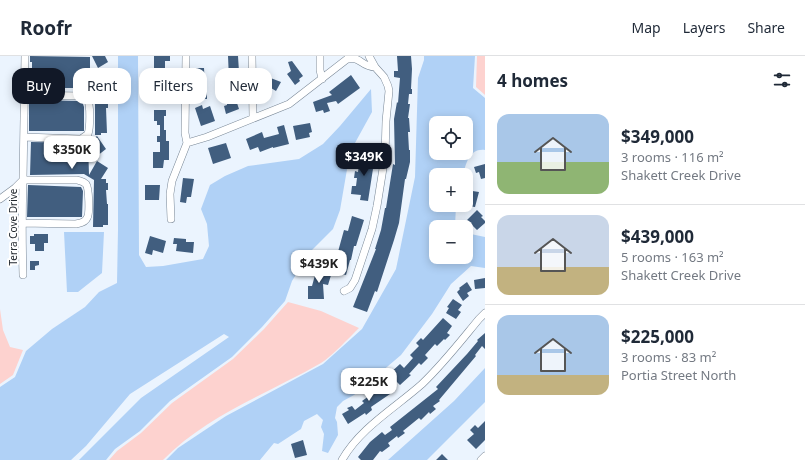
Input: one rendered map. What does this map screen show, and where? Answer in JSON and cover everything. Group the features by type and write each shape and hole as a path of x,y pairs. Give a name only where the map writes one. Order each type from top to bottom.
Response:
{"street":[{"name":"Terra Cove Drive","path":"25,56 25,68"},
{"path":"171,219 170,194 172,181 187,143 185,134 186,56"},
{"path":"252,56 253,118"},
{"path":"320,56 320,70 322,79"},
{"path":"344,291 350,288 355,280 372,229 385,156 389,91 386,81 375,67 369,56"},
{"path":"187,143 207,137 289,104 350,57 357,57 367,66 375,67"},
{"path":"24,137 81,139 88,134 89,103 87,99 81,96 65,96"},
{"name":"Terra Cove Drive","path":"22,275 24,104"},
{"name":"Terra Cove Drive","path":"0,199 16,188 23,180"},
{"path":"22,223 76,224 86,220 88,214 88,190 86,184 77,180 23,180"},
{"path":"342,460 350,447 363,434 434,372 478,319 485,314"},
{"path":"481,460 485,456"}],"shaded area":[{"path":"477,56 485,56 485,95 476,87"},
{"path":"288,302 321,311 359,328 321,363 218,418 180,444 163,460 109,460 117,451 141,433 172,403 233,359 264,329"},
{"path":"0,309 3,330 10,347 23,350 13,375 0,384"}],"water":[{"path":"118,56 138,56 139,255 146,267 163,266 203,259 209,246 207,224 201,209 210,185 225,176 248,166 299,159 323,144 371,89 372,112 350,152 340,210 333,229 311,251 292,281 285,301 232,357 170,401 140,431 115,449 106,460 79,460 141,398 229,337 224,334 130,394 86,446 71,460 0,460 0,387 15,377 26,351 52,329 85,307 99,292 117,283 118,104 131,104 131,68 118,68"},
{"path":"424,56 475,56 473,88 485,98 485,150 476,151 473,153 473,116 429,116 429,160 468,160 465,168 429,168 429,212 456,212 455,220 429,220 429,264 473,264 473,234 485,237 485,268 471,266 451,284 432,314 401,355 354,395 343,401 337,407 335,418 337,422 338,435 328,453 322,451 324,434 321,427 323,420 317,414 304,421 301,429 278,444 274,443 260,460 166,460 178,448 226,416 323,364 362,329 396,269 415,177 418,78"},
{"path":"64,232 104,232 102,273 78,292 67,292"},
{"path":"485,368 485,402 427,460 388,460 454,401"}],"building":[{"path":"30,56 90,57 90,68 73,68 73,88 65,88 65,68 32,68 32,62 30,62"},
{"path":"92,56 105,56 108,62 98,68"},
{"path":"154,56 170,56 170,61 165,61 165,68 154,68"},
{"path":"228,56 238,56 239,68 229,68"},
{"path":"397,56 411,56 412,94 409,94 408,104 410,104 408,118 410,132 408,132 410,162 405,179 399,223 377,292 375,291 367,312 353,307 376,249 386,208 393,164 395,165 394,119 397,102 398,103 400,78 394,77 394,71 398,71"},
{"path":"292,61 303,76 295,85 287,74 291,71 288,62"},
{"path":"351,75 360,88 338,104 336,101 327,103 330,111 324,113 323,110 316,112 313,102 332,95 329,92"},
{"path":"272,79 281,82 276,91 272,89"},
{"path":"65,101 73,101 73,104 83,104 84,131 29,131 29,104 65,104"},
{"path":"95,104 108,104 108,108 106,108 107,133 95,135"},
{"path":"237,104 239,109 226,114 224,106"},
{"path":"202,105 203,109 210,106 215,121 201,126 195,108"},
{"path":"154,110 166,110 166,116 164,116 164,130 166,130 166,141 169,141 169,160 164,160 163,168 153,168 153,152 160,152 160,142 157,142 157,136 160,136 160,125 157,125 157,121 154,121"},
{"path":"310,123 312,132 309,133 310,137 296,140 293,126"},
{"path":"284,125 289,144 273,147 260,152 258,147 250,150 246,139 262,132 264,138 279,134 277,127"},
{"path":"97,136 106,149 97,156 88,143"},
{"path":"31,142 88,143 89,175 97,161 108,168 101,179 106,179 106,183 108,183 108,190 106,190 108,225 103,225 103,227 93,227 94,180 84,174 30,175"},
{"path":"226,143 231,158 213,164 208,148"},
{"path":"360,155 375,156 368,201 360,200 361,195 351,194 352,186 356,186 357,178 354,178 355,171 358,172"},
{"path":"485,164 485,178 481,179 479,172 476,173 474,167"},
{"path":"183,178 194,179 191,197 187,197 186,203 180,202"},
{"path":"28,185 81,187 83,191 82,217 27,217"},
{"path":"145,185 160,185 159,200 145,200"},
{"path":"473,191 479,192 475,207 473,207"},
{"path":"477,210 483,216 481,217 485,223 477,230 473,226 473,220 467,220"},
{"path":"352,216 364,220 356,246 354,246 346,275 331,271 344,230 348,231"},
{"path":"34,234 48,234 48,243 44,243 44,251 35,251 35,244 30,244 30,236 34,236"},
{"path":"150,236 166,241 163,253 153,250 152,255 145,253"},
{"path":"174,238 186,239 186,242 194,242 193,253 176,251 177,244 173,244"},
{"path":"30,261 39,261 39,265 35,266 35,270 30,270"},
{"path":"317,268 332,272 328,285 323,284 324,299 308,299 308,286 312,286"},
{"path":"485,278 485,288 475,289 474,280"},
{"path":"467,282 472,290 467,293 469,296 463,301 457,292 460,289 459,288"},
{"path":"453,299 462,305 458,310 461,312 456,319 446,313 449,308 447,307"},
{"path":"443,318 452,326 447,333 450,335 437,346 435,344 425,355 428,358 421,365 419,363 409,374 411,375 400,385 389,374 400,364 404,368 413,358 410,355 419,346 416,343 421,338 423,340"},
{"path":"485,333 485,349 482,346 475,355 476,356 439,400 440,401 433,406 436,409 430,414 429,412 421,420 419,418 403,431 405,433 398,438 397,436 388,443 390,446 382,452 380,451 373,460 361,460 358,457 370,442 382,432 385,435 392,430 390,427 438,389 436,387 467,354 478,341 477,340"},
{"path":"386,379 392,388 388,391 390,394 371,407 372,410 366,415 365,413 348,424 342,414 349,410 347,408 352,406 355,410 364,403 362,401 376,391 373,388"},
{"path":"485,421 485,440 476,449 467,440 474,434 470,430 475,425 478,428"},
{"path":"303,440 307,455 295,458 291,444"},
{"path":"442,454 448,460 436,460"}]}
